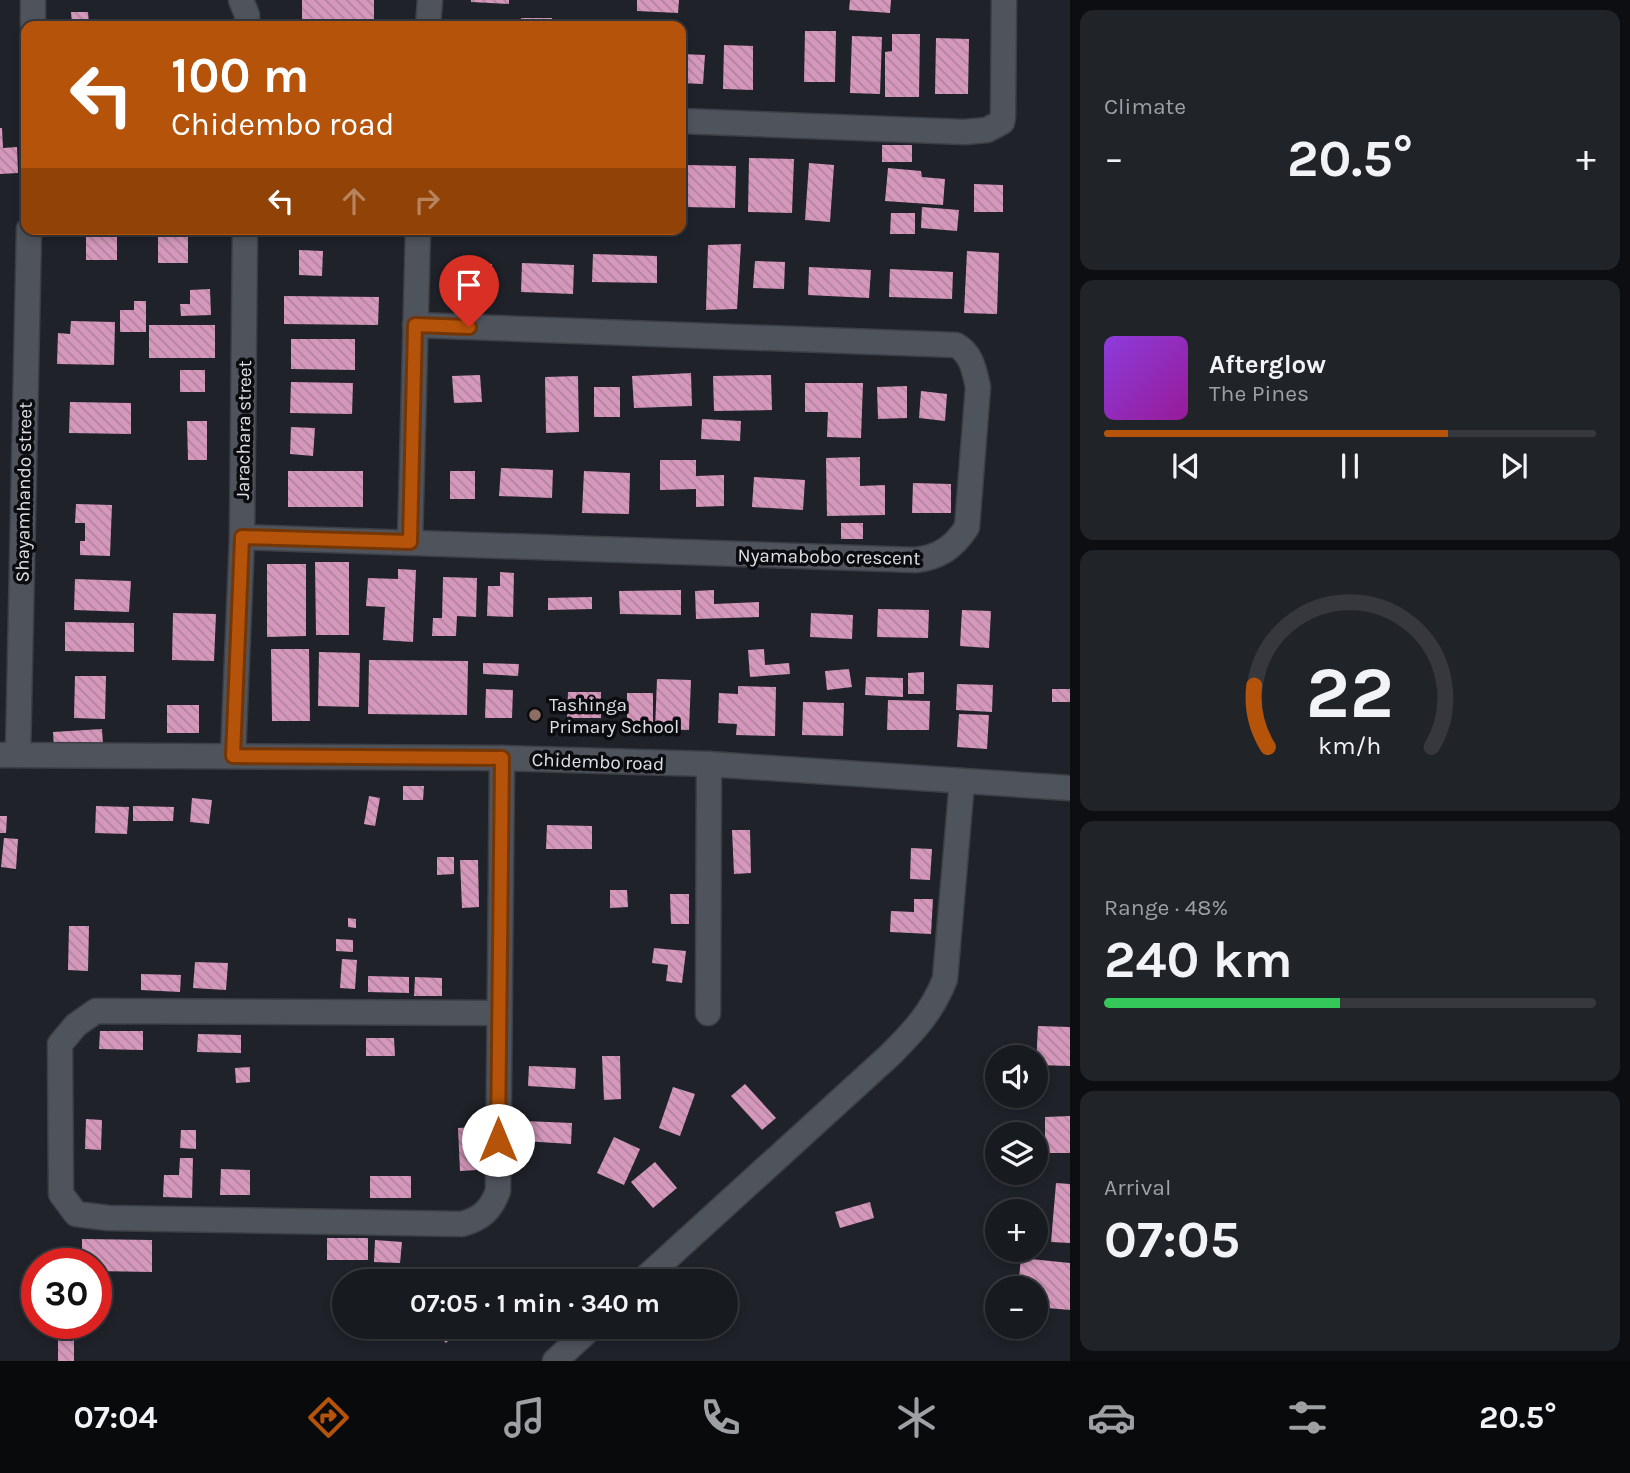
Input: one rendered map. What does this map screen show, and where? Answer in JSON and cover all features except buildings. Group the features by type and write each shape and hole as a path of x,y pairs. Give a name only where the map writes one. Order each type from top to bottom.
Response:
{"street":[{"path":"33,0 33,21"},
{"path":"428,21 430,0"},
{"path":"686,121 965,132 993,128 1003,117 1004,0"},
{"name":"Shayamhando street","path":"9,755 29,235"},
{"name":"Jarachara street","path":"233,756 242,537 245,235"},
{"path":"410,542 418,235"},
{"name":"Nyamabobo crescent","path":"242,537 916,560 933,558 958,541 967,527 978,387 971,361 960,347 949,344 415,325"},
{"name":"Chidembo road","path":"9,755 502,758 709,764 1070,788"},
{"path":"499,1013 96,1011 76,1025 60,1044 61,1194 76,1214 108,1218 462,1224 477,1220 487,1212 498,1192 502,758"},
{"path":"708,1013 709,764"},
{"path":"655,1269 890,1055 918,1028 933,1007 944,979 962,781"},
{"path":"555,1361 579,1339"}],"place":[{"name":"Tashinga Primary School","path":"535,715"}],"route":[{"path":"469,327 415,325 410,542 242,537 233,756 502,758 498,1140"}]}
